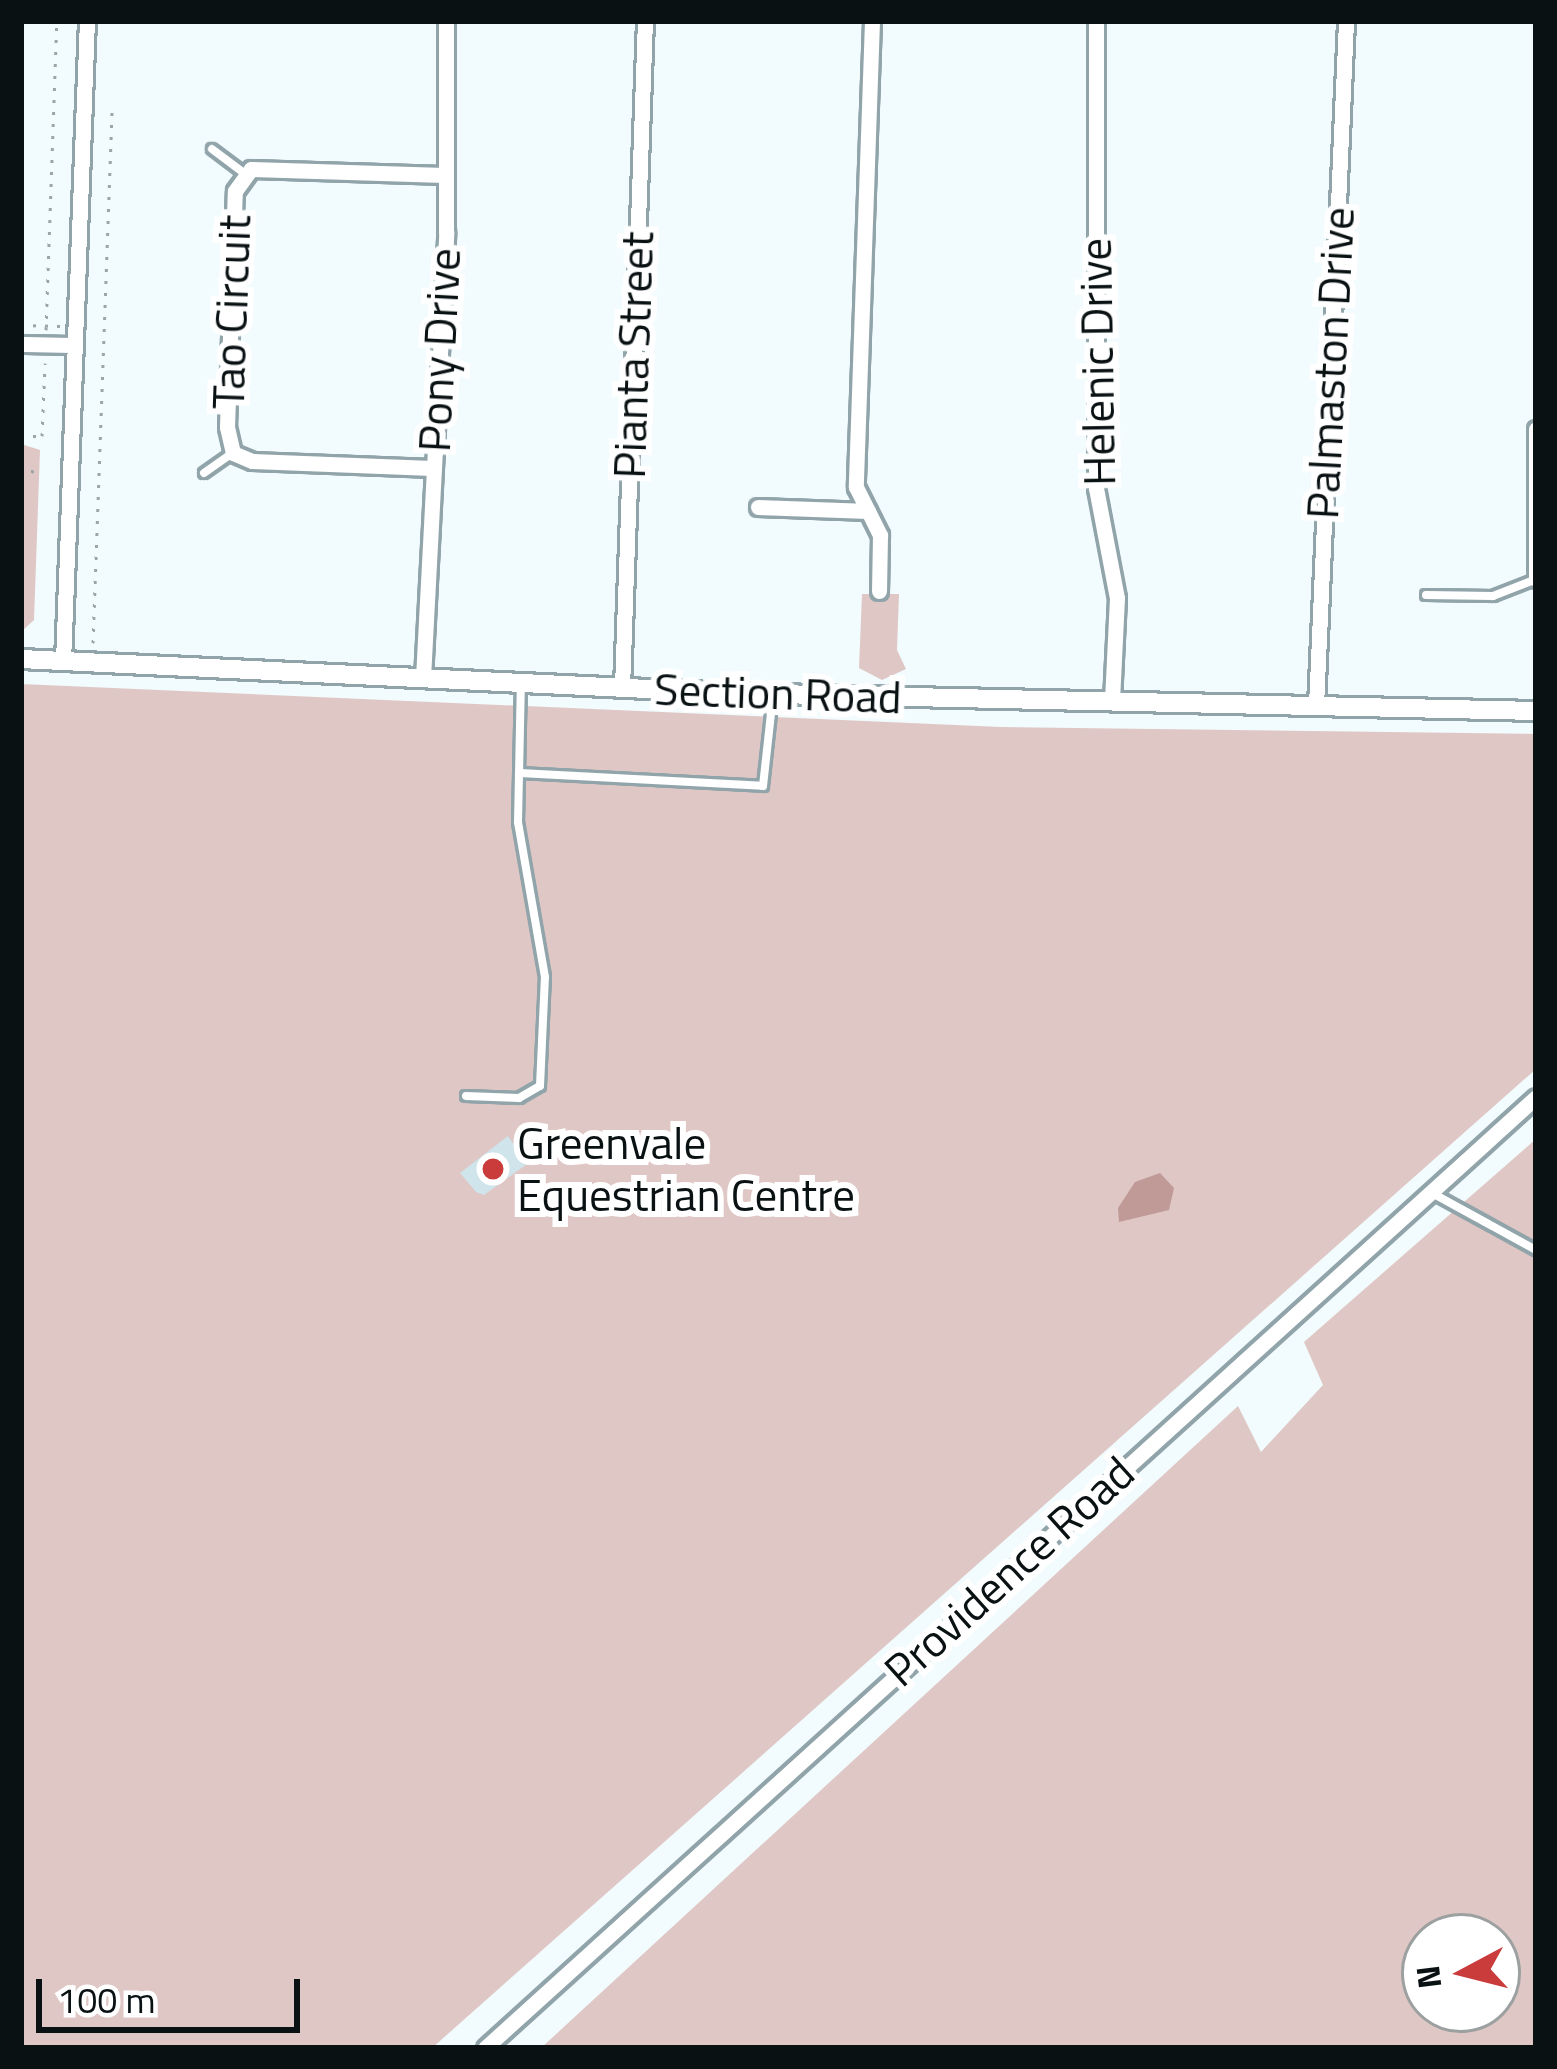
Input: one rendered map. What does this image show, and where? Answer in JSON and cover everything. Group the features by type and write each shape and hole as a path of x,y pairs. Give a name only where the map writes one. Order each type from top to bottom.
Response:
{"street":[{"name":"Pony Drive","path":"423,678 445,175 446,21"},
{"name":"Pianta Street","path":"622,688 645,21"},
{"path":"872,21 856,487 880,535 879,591"},
{"name":"Helenic Drive","path":"1096,21 1096,488 1117,598 1112,701"},
{"name":"Palmaston Drive","path":"1316,706 1346,21"},
{"path":"63,662 86,22"},
{"name":"Tao Circuit","path":"432,468 252,461 233,454 228,380 242,172 445,175"},
{"path":"21,344 75,345"},
{"path":"1536,429 1536,579"},
{"path":"758,507 868,511"},
{"name":"Section Road","path":"21,659 622,688 1536,711"},
{"name":"Providence Road","path":"485,2048 1536,1097"}],"lane":[{"path":"212,148 242,172"},
{"path":"203,473 233,454"},
{"path":"1426,596 1493,596 1536,579"},
{"path":"466,1096 519,1098 540,1085 545,977 518,822 521,682"},
{"path":"519,773 763,786 773,693"},
{"path":"1428,1190 1536,1250"}],"path":[{"path":"21,436 42,436 57,21"},
{"path":"93,664 112,111"},
{"path":"21,325 46,326"},
{"path":"21,464 40,476"}],"shaded area":[{"path":"21,444 40,450 34,620 21,632"},
{"path":"862,594 899,594 897,650 906,669 882,680 859,668"},
{"path":"21,684 1001,727 1536,734 1536,1069 432,2048 21,2048"},
{"path":"1536,1139 1536,2048 541,2048 1238,1406 1261,1452 1323,1385 1304,1342"},
{"path":"1160,1173 1174,1188 1169,1210 1119,1222 1118,1208 1135,1182"}],"building":[{"name":"Greenvale Equestrian Centre","path":"508,1136 527,1164 484,1195 476,1192 460,1173"}],"place":[{"name":"Greenvale Equestrian Centre","path":"493,1169"}]}
